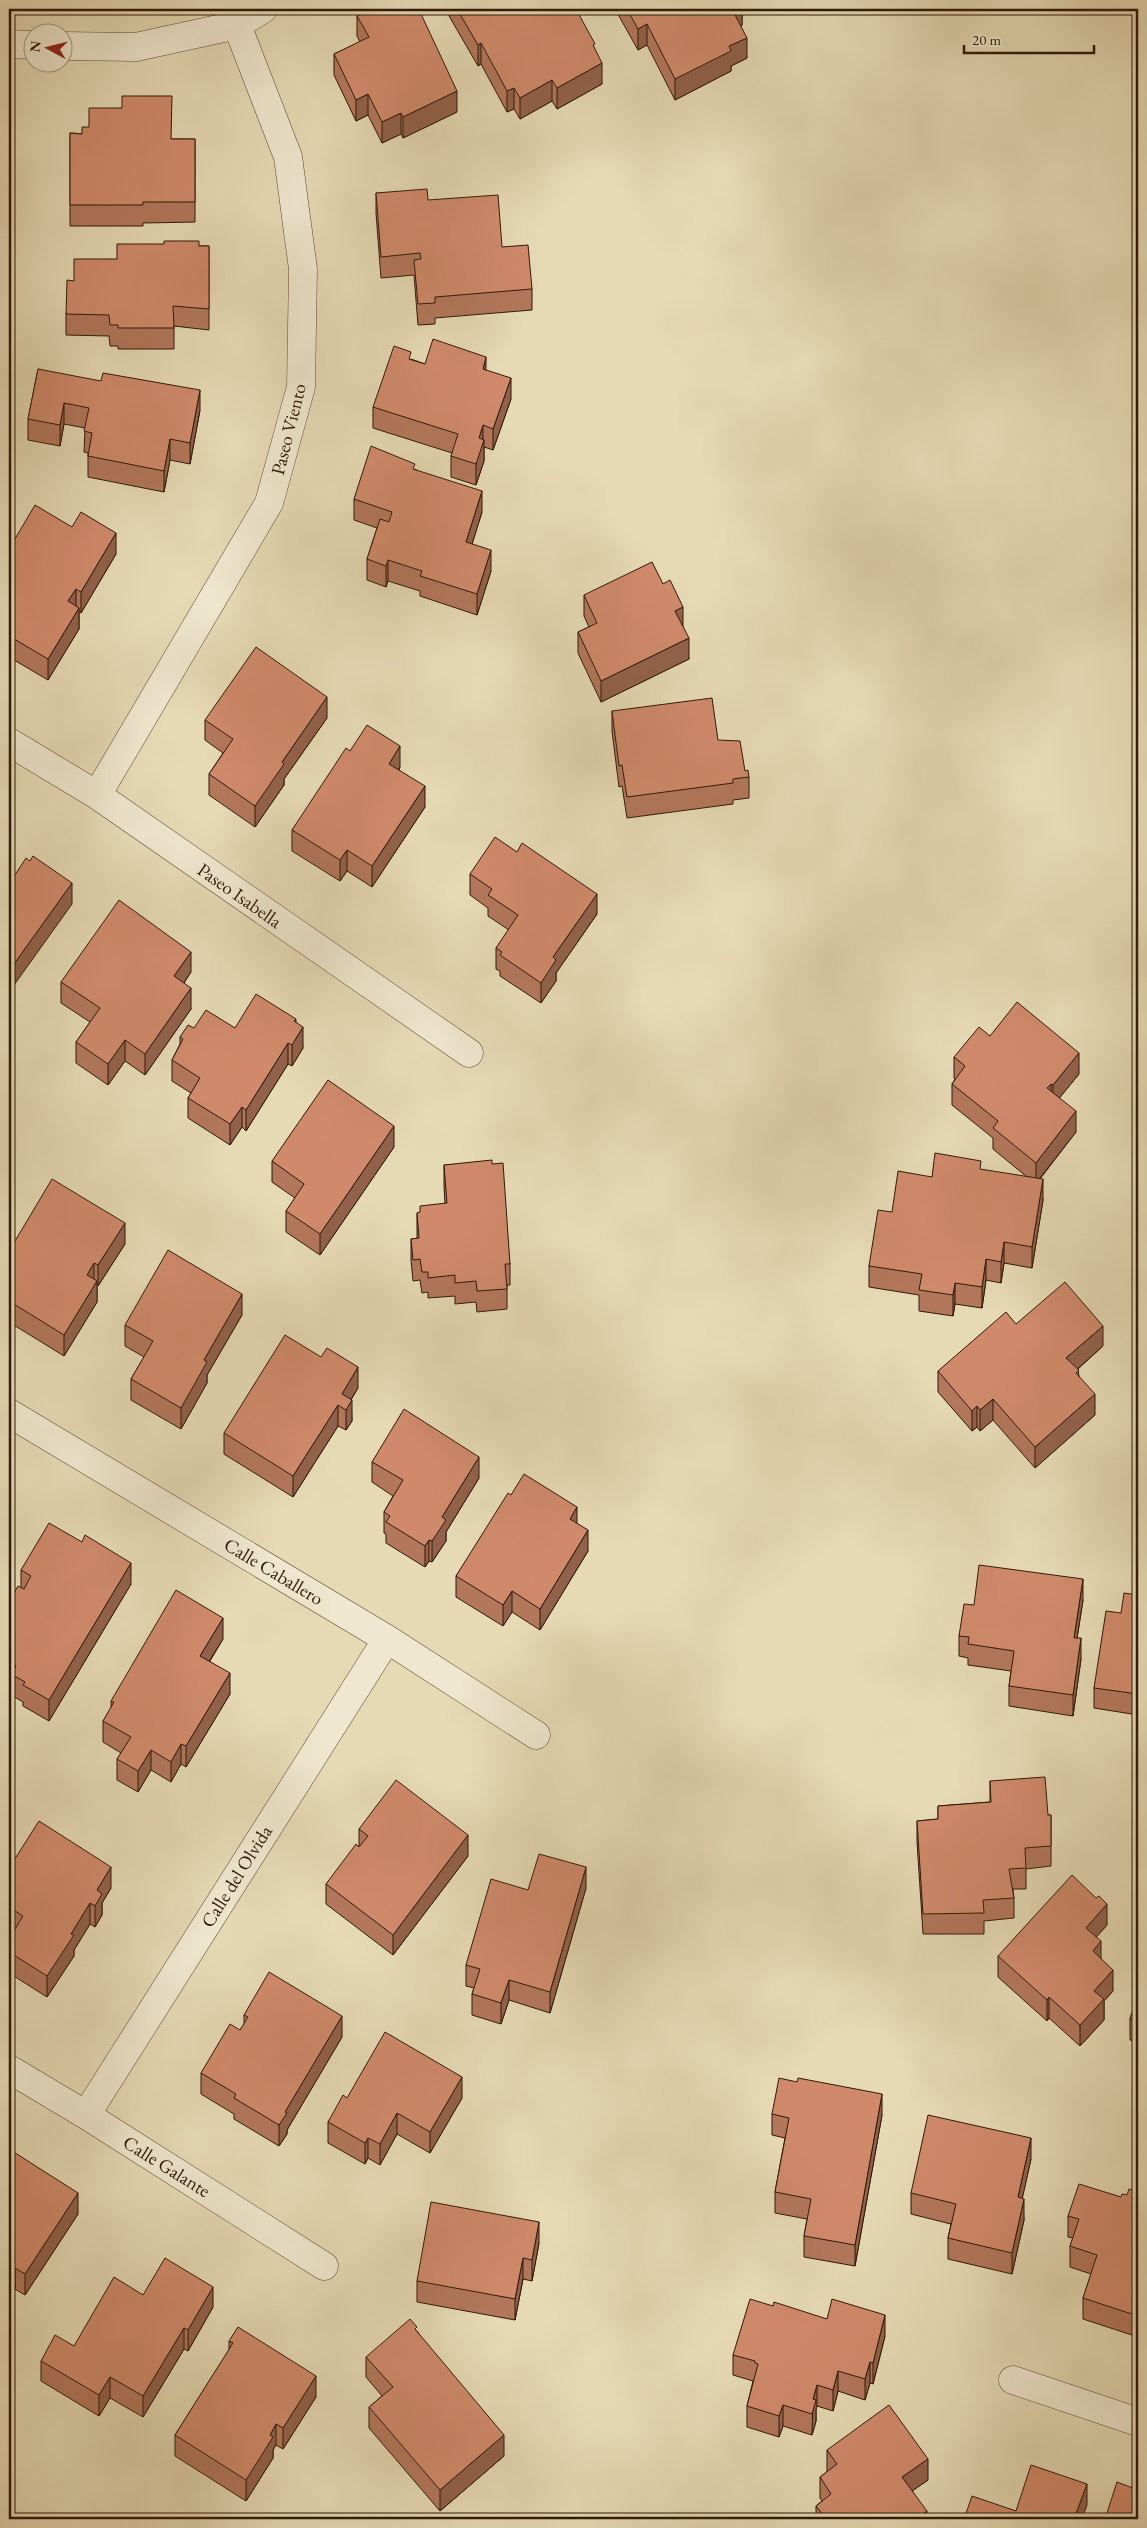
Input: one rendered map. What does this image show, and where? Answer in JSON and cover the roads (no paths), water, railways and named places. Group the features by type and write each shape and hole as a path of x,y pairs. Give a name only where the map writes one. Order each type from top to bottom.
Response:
{"street":[{"path":"72,46 136,47 236,25 263,9"},
{"name":"Paseo Viento","path":"97,795 269,503 301,387 303,270 288,158 236,25"},
{"path":"9,44 22,45"},
{"name":"Paseo Isabella","path":"9,742 97,795 469,1053"},
{"name":"Calle Caballero","path":"9,1413 387,1638 536,1735"},
{"name":"Calle del Olvida","path":"86,2115 387,1638"},
{"name":"Calle Galante","path":"9,2069 86,2115 324,2266"},
{"path":"1013,2380 1138,2422"}]}
